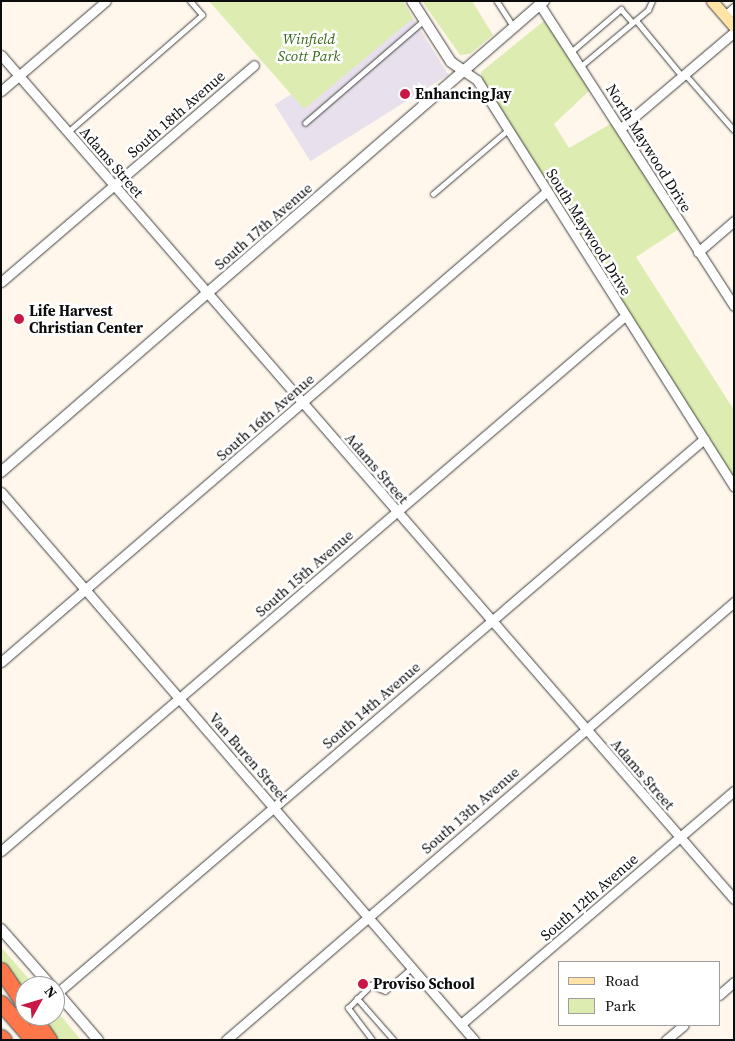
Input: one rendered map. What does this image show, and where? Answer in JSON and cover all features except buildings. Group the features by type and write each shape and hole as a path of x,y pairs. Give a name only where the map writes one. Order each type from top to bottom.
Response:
{"highway":[{"path":"1,970 15,990"},
{"path":"1,1003 33,1040"},
{"path":"40,1026 49,1040"},
{"path":"1,1037 4,1040"}],"main road":[{"path":"712,1 729,12 734,26"}],"street":[{"path":"1,91 106,1"},
{"name":"South Maywood Drive","path":"412,1 451,62 477,80 546,192 734,486"},
{"name":"South 17th Avenue","path":"1,472 464,71 540,2"},
{"name":"North Maywood Drive","path":"540,2 734,306"},
{"path":"621,128 734,32"},
{"name":"Adams Street","path":"1,55 734,899"},
{"name":"South 18th Avenue","path":"1,282 254,65"},
{"name":"South 16th Avenue","path":"1,662 546,192"},
{"path":"698,252 734,221"},
{"name":"South 15th Avenue","path":"1,850 625,316"},
{"name":"South 14th Avenue","path":"65,982 274,807 490,620 704,439"},
{"name":"Van Buren Street","path":"1,492 86,588 474,1040"},
{"name":"South 13th Avenue","path":"226,1040 734,602"},
{"name":"South 12th Avenue","path":"461,1024 734,791"},
{"path":"1,929 43,976"},
{"path":"720,994 734,982"},
{"path":"65,1002 98,1040"},
{"path":"666,1040 683,1026"}],"lane":[{"path":"68,132 202,15 190,1"},
{"path":"497,1 514,27"},
{"path":"580,67 634,22 652,1"},
{"path":"571,52 621,10 734,130"},
{"path":"304,123 424,20"},
{"path":"433,194 508,130"},
{"path":"372,1040 348,1012 357,998 371,985 384,992 412,968"},
{"path":"357,998 394,1040"}],"shaded area":[{"path":"413,18 449,75 310,161 275,104"}],"green space":[{"name":"Winfield Scott Park","path":"209,1 403,1 413,18 304,109"},
{"path":"422,1 472,1 493,35 470,54 460,55"},
{"path":"545,20 591,89 554,124 569,148 612,123 679,229 636,257 734,410 734,477 482,82 481,72"},
{"path":"1,947 26,976 15,976 15,982 1,962"},
{"path":"65,1021 81,1040 56,1040 46,1026 65,1026"}],"place":[{"name":"EnhancingJay","path":"405,94"},
{"name":"Life Harvest Christian Center","path":"19,319"},
{"name":"Proviso School","path":"363,984"}]}
